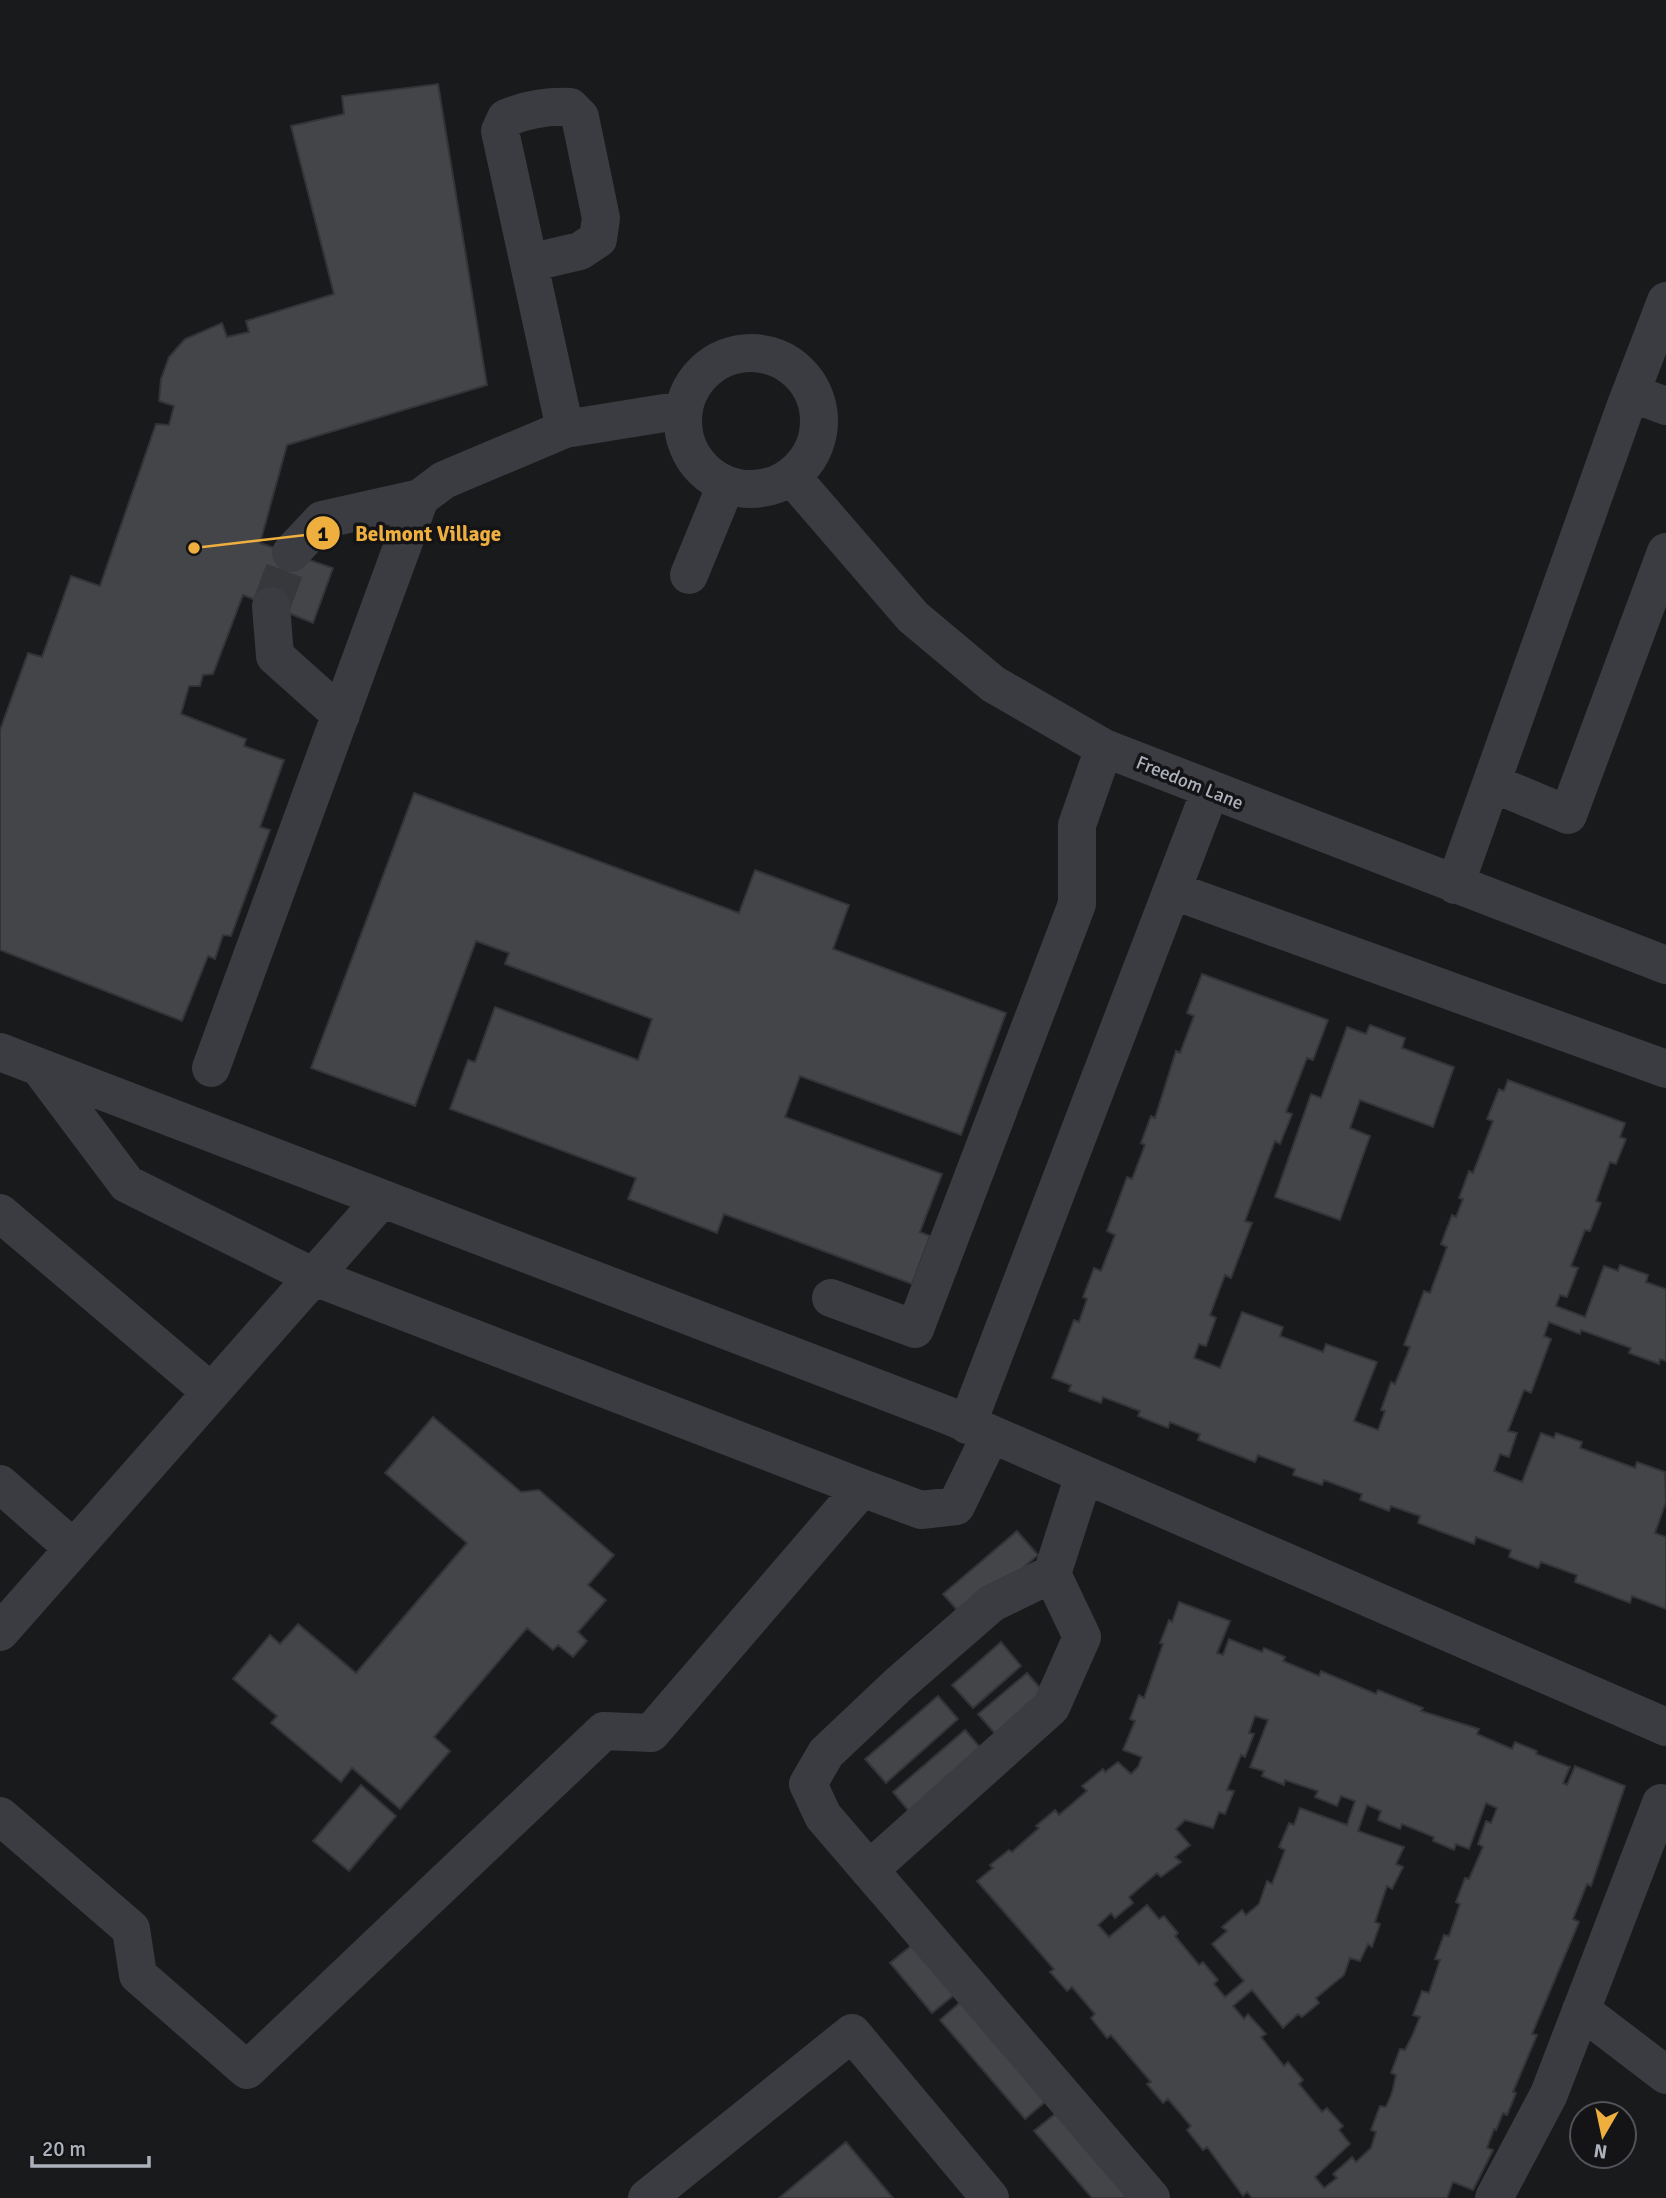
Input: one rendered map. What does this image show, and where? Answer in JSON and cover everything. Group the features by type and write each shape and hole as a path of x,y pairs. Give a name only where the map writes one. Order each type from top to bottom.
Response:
{"lane":[{"path":"529,263 565,429"},
{"path":"1455,885 1630,393 1666,301"},
{"path":"756,353 788,363 805,378 816,397 821,419 818,441 808,461 792,477 771,487 748,490 726,485 706,473 691,455 683,433 683,410 691,388 705,370 723,358 756,353"},
{"path":"1630,393 1666,406"},
{"path":"291,553 322,520 420,498 444,480 565,429 683,410"},
{"name":"Freedom Lane","path":"792,477 913,617 993,684 1104,748 1666,965"},
{"path":"689,575 726,485"},
{"path":"212,1068 420,498"},
{"path":"1492,783 1567,815 1666,552"},
{"path":"271,606 275,656 341,715"},
{"path":"831,1297 915,1329 1077,904 1077,825 1104,748"},
{"path":"40,1068 127,1184 312,1276 920,1510 956,1506 979,1429 1210,791"},
{"path":"1174,891 1666,1069"},
{"path":"0,1052 979,1429 1666,1727"},
{"path":"0,1632 382,1199"},
{"path":"0,1213 211,1391"},
{"path":"869,1870 1051,1707 1082,1637 1052,1574 1084,1475"},
{"path":"0,1484 73,1548"},
{"path":"0,1816 131,1929 138,1975 247,2070 604,1731 651,1733 862,1488"},
{"path":"1052,1574 992,1603 899,1684 826,1753 808,1784 823,1816 1151,2198"},
{"path":"1494,2198 1549,2094 1661,1803"},
{"path":"1581,2011 1666,2075"},
{"path":"647,2198 852,2034 990,2198"}],"building":[{"path":"438,84 487,385 287,445 260,543 333,568 313,623 243,595 213,674 203,675 200,686 189,686 181,714 246,739 244,746 284,760 260,827 270,830 231,936 223,935 215,959 208,956 182,1021 0,950 0,730 28,653 42,657 71,576 100,586 156,424 169,425 174,406 159,401 161,379 169,357 185,339 222,323 227,337 249,332 246,321 334,294 291,126 344,114 342,96"},
{"path":"414,793 739,913 755,870 849,905 833,949 1006,1013 961,1135 800,1076 785,1117 942,1174 920,1232 930,1236 912,1284 724,1214 717,1233 628,1199 636,1178 450,1109 468,1060 475,1062 495,1007 638,1060 652,1019 505,964 509,953 476,941 415,1106 311,1068"},
{"path":"1202,974 1328,1020 1313,1060 1307,1058 1286,1112 1292,1114 1280,1144 1275,1141 1245,1221 1252,1223 1231,1278 1225,1275 1210,1315 1216,1318 1206,1346 1199,1344 1194,1358 1220,1368 1242,1312 1283,1327 1280,1336 1323,1352 1326,1344 1377,1362 1354,1421 1378,1430 1385,1411 1381,1410 1391,1382 1395,1384 1410,1347 1404,1345 1424,1291 1430,1293 1447,1247 1441,1244 1452,1215 1456,1217 1463,1199 1459,1198 1469,1171 1473,1173 1493,1121 1487,1119 1499,1089 1504,1091 1508,1080 1625,1123 1620,1137 1626,1139 1616,1164 1610,1162 1596,1201 1601,1203 1590,1231 1585,1230 1571,1266 1578,1268 1567,1297 1560,1295 1556,1306 1585,1317 1604,1266 1618,1271 1620,1265 1648,1275 1646,1282 1666,1289 1666,1361 1660,1359 1659,1364 1629,1353 1631,1348 1549,1322 1544,1336 1551,1339 1531,1393 1524,1390 1508,1431 1517,1433 1509,1457 1500,1454 1494,1471 1522,1482 1541,1433 1554,1438 1556,1433 1582,1442 1580,1448 1635,1468 1637,1462 1665,1472 1666,1502 1655,1533 1666,1537 1666,1609 1632,1596 1630,1603 1575,1582 1577,1575 1541,1562 1538,1568 1509,1557 1511,1550 1476,1537 1474,1544 1418,1523 1420,1516 1391,1506 1389,1511 1360,1500 1362,1494 1324,1480 1322,1485 1293,1475 1295,1469 1258,1455 1255,1462 1198,1440 1200,1434 1170,1422 1168,1428 1138,1416 1140,1411 1103,1397 1101,1403 1069,1391 1071,1385 1052,1378 1074,1320 1079,1322 1087,1299 1083,1297 1094,1268 1101,1271 1115,1235 1107,1231 1127,1177 1132,1179 1145,1145 1141,1143 1151,1116 1155,1118 1176,1051 1180,1053 1194,1016 1187,1013"},
{"path":"1370,1025 1405,1038 1402,1048 1454,1067 1433,1127 1360,1100 1350,1128 1370,1136 1340,1220 1275,1197 1311,1094 1321,1098 1347,1027 1366,1034"},
{"path":"433,1417 521,1492 539,1490 614,1555 588,1585 606,1600 578,1632 587,1641 573,1657 558,1645 553,1650 527,1628 434,1737 450,1751 400,1809 352,1768 341,1782 271,1723 277,1716 233,1679 270,1635 280,1644 298,1624 356,1673 467,1543 385,1473"},
{"path":"1017,1531 1038,1555 964,1618 943,1594"},
{"path":"1179,1602 1230,1621 1217,1653 1223,1655 1229,1639 1262,1652 1264,1648 1285,1657 1283,1661 1319,1676 1321,1671 1376,1694 1378,1690 1423,1708 1421,1711 1479,1729 1477,1734 1512,1749 1515,1742 1537,1751 1536,1754 1570,1767 1563,1783 1567,1785 1575,1766 1625,1786 1591,1886 1587,1884 1573,1919 1579,1922 1532,2034 1537,2035 1513,2092 1516,2093 1507,2115 1503,2113 1496,2130 1494,2129 1487,2148 1493,2150 1473,2190 1453,2182 1447,2198 1252,2198 1247,2192 1243,2196 1207,2147 1203,2150 1187,2130 1191,2126 1168,2099 1163,2103 1147,2084 1151,2082 1111,2035 1107,2038 1091,2018 1095,2014 1072,1987 1067,1991 1050,1972 1054,1969 977,1881 993,1868 990,1865 1009,1850 1012,1852 1055,1810 1059,1815 1087,1791 1082,1786 1103,1769 1105,1772 1118,1762 1131,1774 1138,1767 1142,1757 1123,1750 1135,1721 1130,1719 1139,1695 1144,1698 1163,1644 1160,1643 1169,1620 1172,1622","holes":["1255,1716 1268,1720 1250,1767 1264,1771 1262,1776 1284,1785 1285,1780 1318,1791 1315,1797 1337,1806 1341,1796 1355,1801 1347,1825 1300,1808 1294,1825 1289,1823 1279,1847 1285,1850 1272,1884 1267,1881 1259,1904 1246,1915 1242,1910 1222,1927 1227,1931 1212,1944 1244,1981 1225,1997 1214,1984 1218,1980 1203,1962 1199,1965 1175,1936 1178,1933 1164,1916 1159,1919 1147,1905 1109,1937 1098,1925 1111,1913 1115,1918 1133,1903 1129,1897 1157,1873 1161,1877 1181,1862 1175,1857 1190,1845 1176,1829 1185,1820 1213,1828 1219,1812 1225,1814 1234,1791 1227,1790 1241,1755 1245,1757 1254,1734 1249,1733","1486,1803 1497,1808 1491,1823 1486,1821 1478,1844 1483,1847 1469,1879 1465,1878 1456,1902 1460,1904 1449,1936 1444,1935 1435,1959 1440,1960 1429,1993 1422,1991 1413,2015 1420,2017 1405,2050 1400,2049 1391,2073 1396,2075 1392,2093 1386,2107 1380,2106 1371,2130 1376,2132 1371,2148 1356,2162 1352,2157 1333,2174 1337,2178 1324,2188 1315,2177 1350,2144 1339,2130 1343,2126 1327,2108 1322,2112 1299,2084 1303,2080 1288,2062 1284,2066 1261,2037 1266,2034 1248,2014 1244,2019 1233,2006 1252,1990 1283,2028 1298,2014 1302,2017 1319,2003 1316,1998 1344,1975 1350,1958 1360,1961 1368,1944 1372,1947 1380,1924 1375,1922 1387,1886 1392,1889 1403,1867 1396,1864 1404,1847 1358,1831 1367,1805 1381,1811 1378,1820 1400,1829 1402,1824 1434,1837 1433,1841 1454,1850 1456,1844 1469,1849"]},
{"path":"1001,1642 1021,1666 973,1708 952,1685"},
{"path":"1027,1673 1048,1697 999,1738 978,1714"},
{"path":"938,1696 958,1719 886,1783 865,1759"},
{"path":"965,1730 985,1753 913,1816 893,1792"},
{"path":"361,1785 396,1816 349,1871 313,1841"},
{"path":"917,1941 959,1991 932,2013 890,1963"},
{"path":"965,1998 1051,2097 1025,2119 940,2020"},
{"path":"1060,2110 1137,2198 1092,2198 1034,2131"},
{"path":"846,2142 893,2198 779,2198"}],"tunnel":[{"path":"271,606 291,553"}],"place":[{"name":"Belmont Village","path":"194,548"}]}
